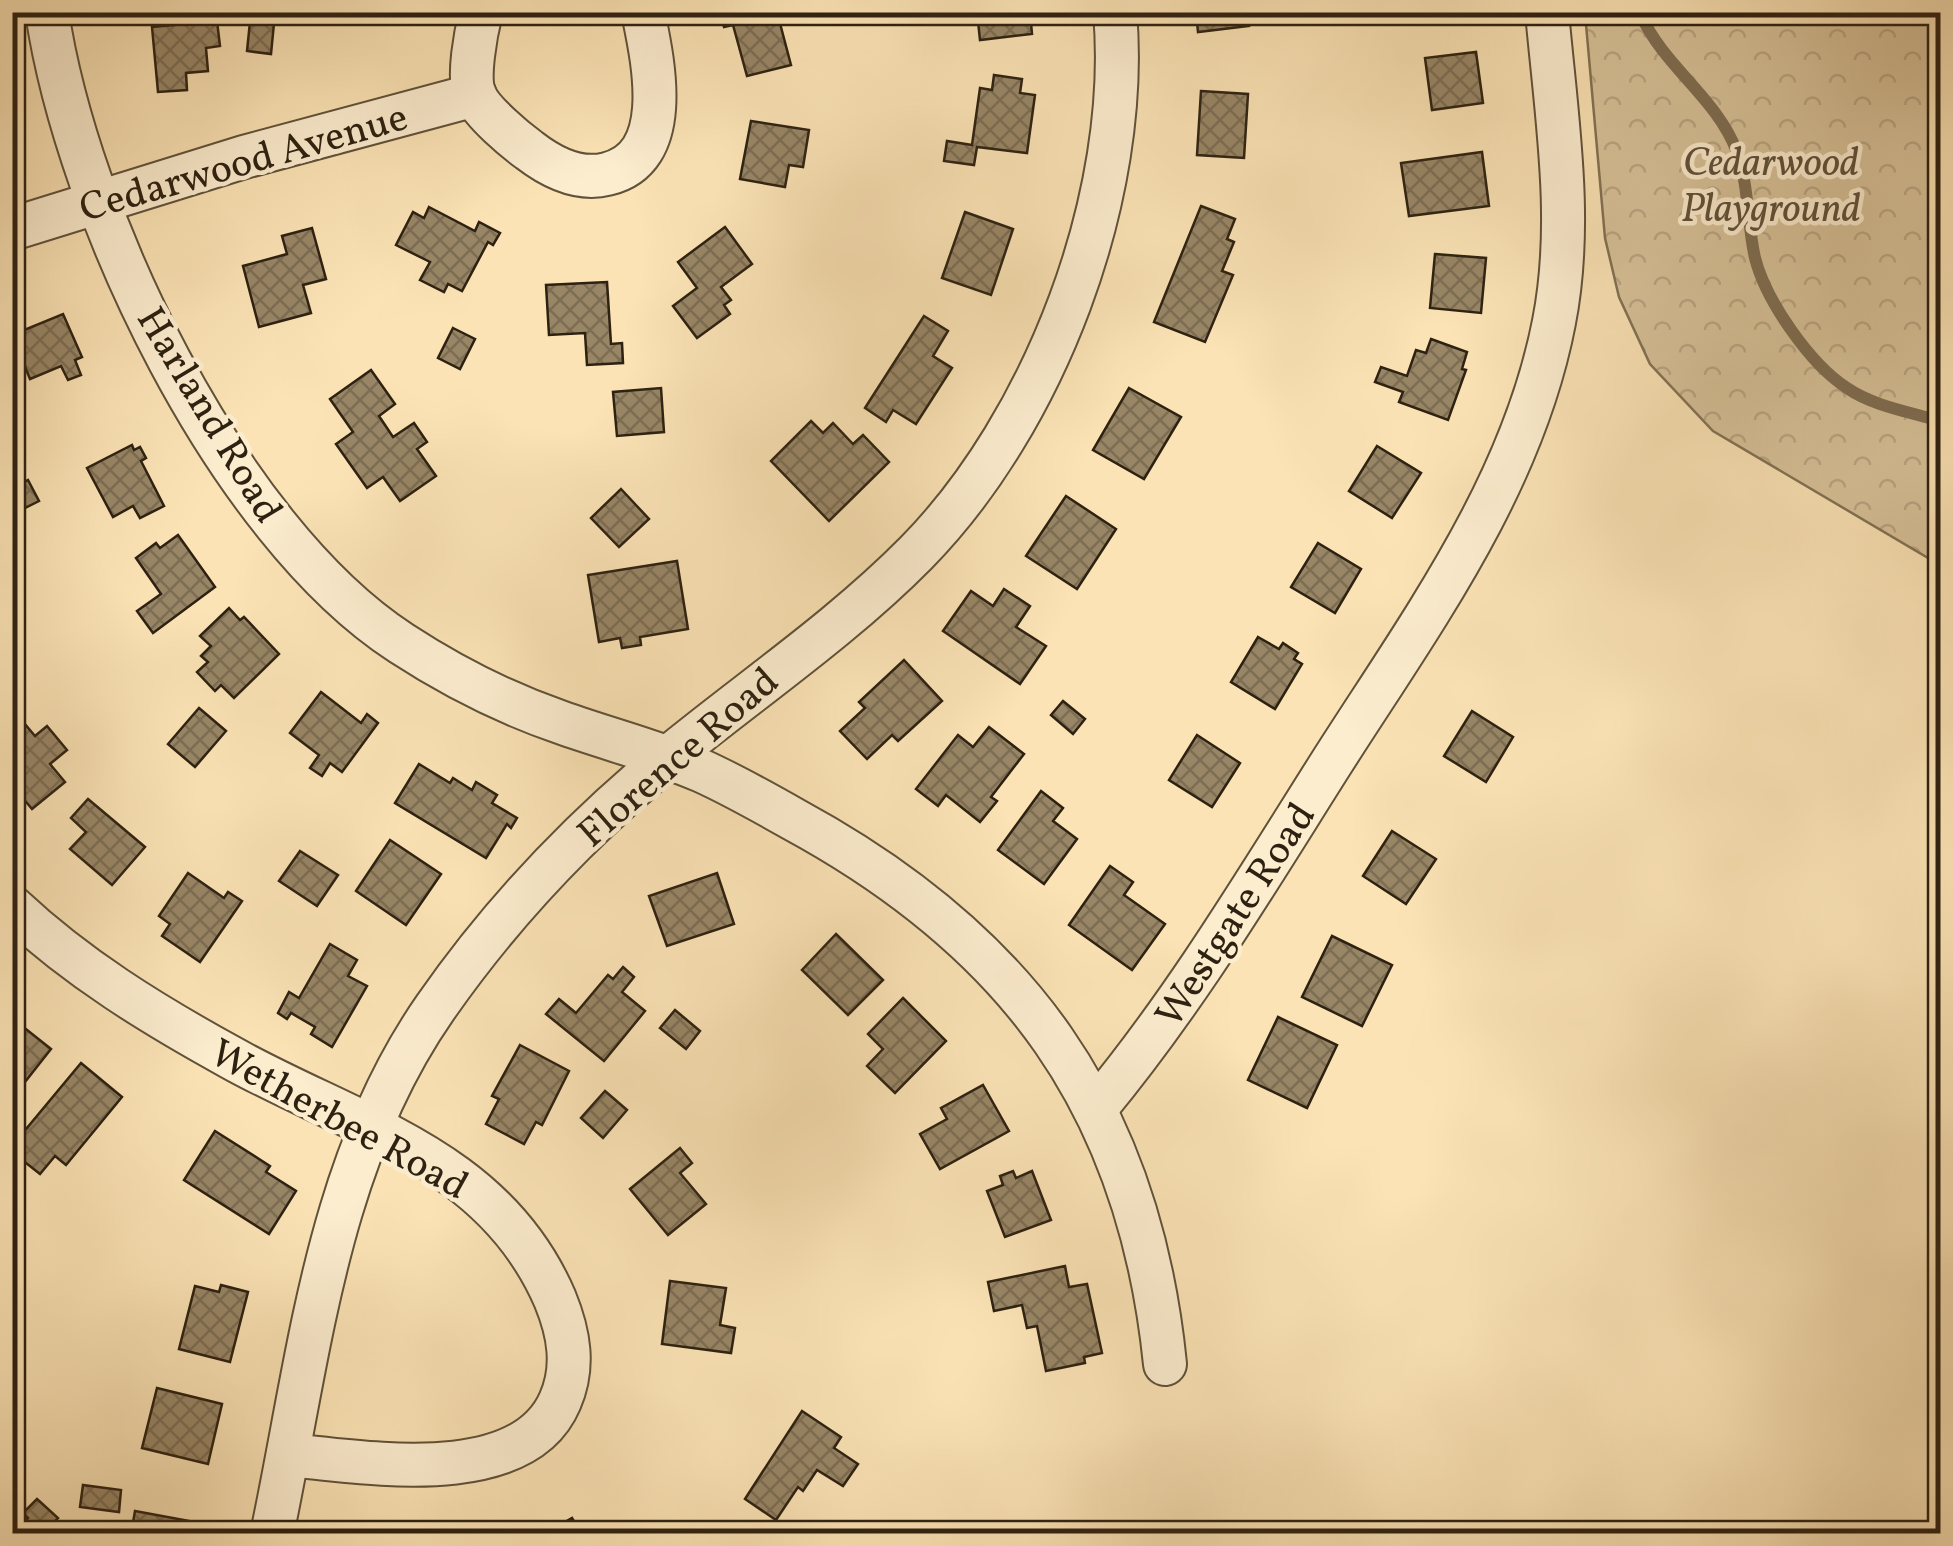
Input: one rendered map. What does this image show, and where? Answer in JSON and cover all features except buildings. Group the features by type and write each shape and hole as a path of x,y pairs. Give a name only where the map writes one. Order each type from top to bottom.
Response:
{"street":[{"name":"Harland Road","path":"46,12 64,98 99,204 148,314 201,414 266,514 317,574 362,615 460,678 558,722 668,758 730,784 863,859 972,943 1064,1053 1096,1108"},
{"path":"481,12 476,32 474,96 517,141 554,166 588,176 611,174 624,168 644,147 654,114 652,57 642,12"},
{"name":"Florence Road","path":"272,1534 325,1259 371,1127 406,1055 466,965 557,860 668,758 895,573 963,498 1051,348 1086,261 1109,145 1116,60 1115,12"},
{"name":"Westgate Road","path":"1096,1108 1182,998 1461,558 1525,426 1542,374 1559,292 1561,178 1547,12"},
{"name":"Cedarwood Avenue","path":"12,228 244,158 474,96"},
{"name":"Wetherbee Road","path":"12,907 40,934 113,988 234,1060 448,1169 493,1205 513,1227 547,1280 568,1340 568,1385 541,1428 519,1445 467,1462 432,1464 288,1455"},
{"path":"1096,1108 1142,1228 1157,1295 1165,1364"}],"green space":[{"name":"Cedarwood Playground","path":"1585,13 1940,13 1940,565 1713,431 1650,364 1619,297 1605,238"}],"waterway":[{"path":"1641,15 1663,51 1728,133 1744,178 1755,258 1769,293 1791,330 1819,364 1847,388 1880,404 1940,421"}]}
